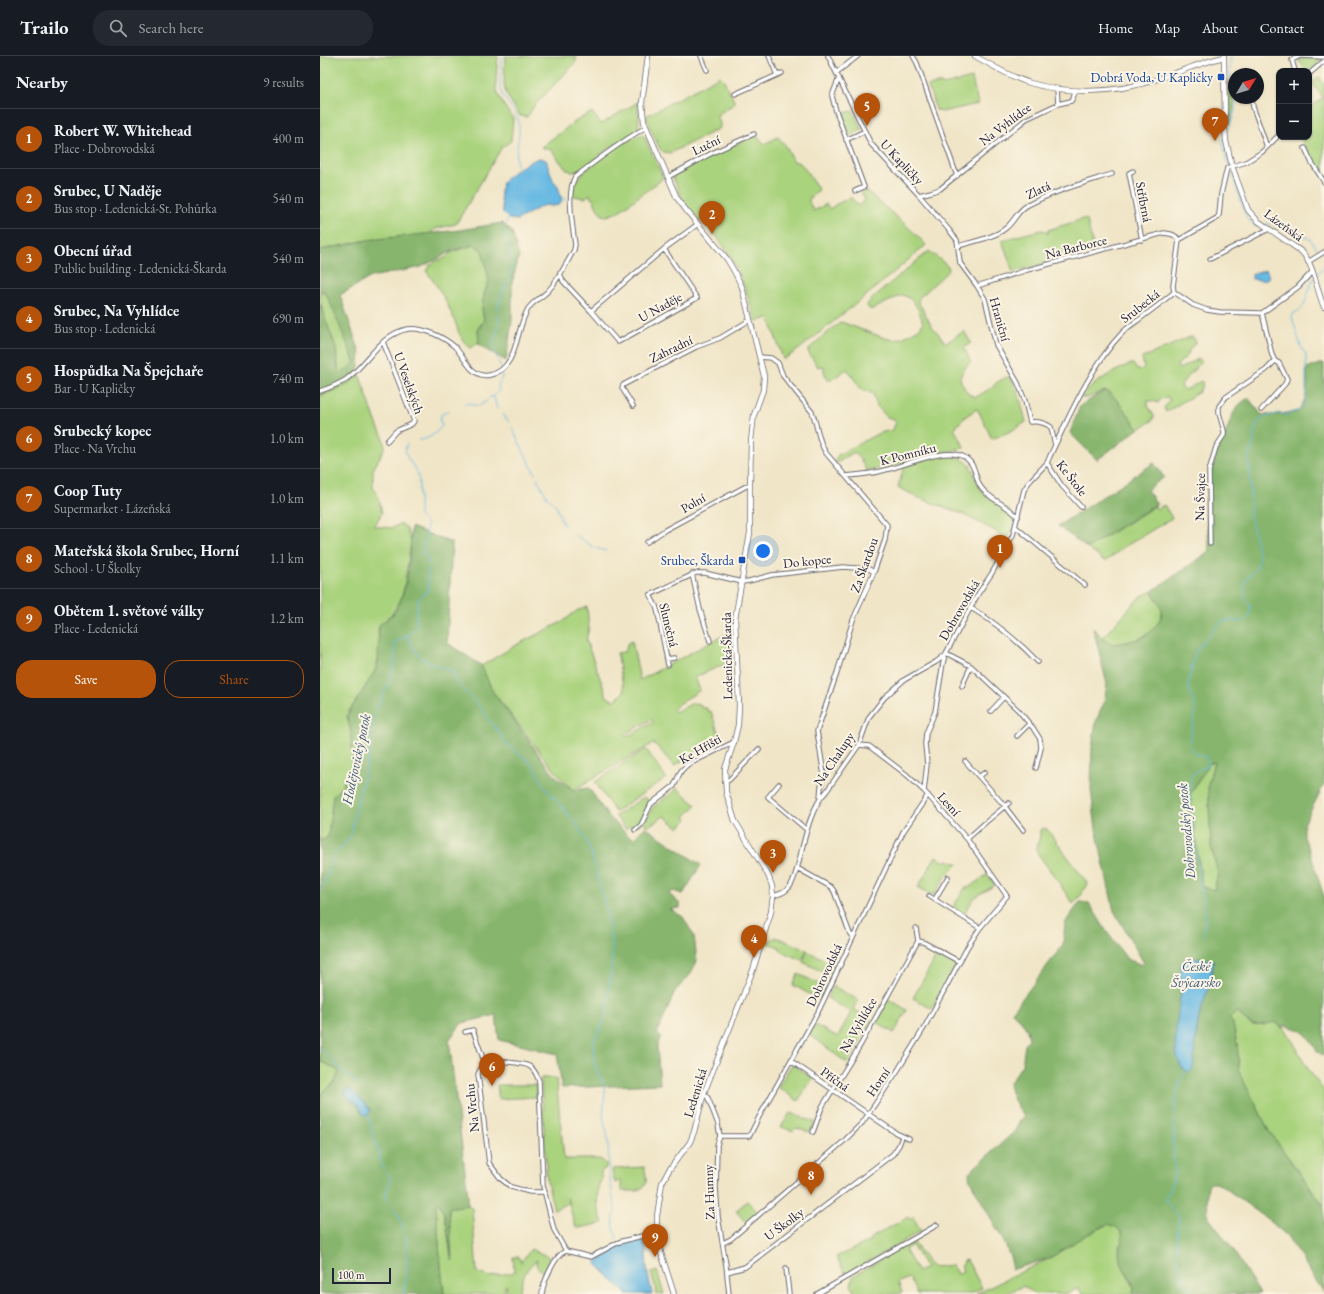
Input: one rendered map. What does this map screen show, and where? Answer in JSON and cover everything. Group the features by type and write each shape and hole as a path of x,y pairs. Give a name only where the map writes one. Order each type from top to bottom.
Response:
{"main road":[{"name":"Ledenická-Škarda","path":"648,56 642,103 646,127 677,198 727,259 742,287 760,357 764,382 763,390 754,415 751,441 750,533 735,619 739,705 738,725 734,742 724,769 728,802 735,821 768,875 772,886 773,896"},
{"path":"975,56 1006,73 1029,82 1058,89 1075,91 1117,90 1161,79 1224,56"},
{"name":"Lázeňská","path":"1224,56 1225,129 1230,167 1248,210 1258,221 1302,252 1308,262 1324,307"},
{"name":"Ledenická","path":"674,1294 661,1253 657,1232 657,1216 662,1183 669,1170 690,1142 704,1093 753,970 771,912 773,896"}],"street":[{"path":"701,56 708,70"},
{"path":"769,56 777,75"},
{"name":"U Kapličky","path":"828,56 871,144 919,195"},
{"path":"837,72 858,56"},
{"path":"913,56 917,63 957,176"},
{"path":"1294,68 1292,60 1300,56 1324,57"},
{"path":"1312,72 1324,62"},
{"path":"735,94 782,72"},
{"path":"839,78 832,96 846,140 864,187 855,191"},
{"path":"1058,89 1058,104"},
{"name":"Na Vyhlídce","path":"919,195 940,189 1026,119 1058,104 1071,101 1075,91"},
{"path":"1253,104 1268,147"},
{"path":"320,391 333,387 346,380 383,342 394,333 408,329 434,333 454,346 473,371 483,376 490,375 501,370 509,362 528,309 548,292 574,250 575,245 570,197 572,181 602,155 646,127"},
{"path":"846,140 865,131"},
{"name":"Luční","path":"668,177 712,153 754,134"},
{"path":"1174,292 1172,286 1179,240 1215,220 1218,216 1221,194 1230,167 1246,162 1262,152 1276,138"},
{"path":"1305,148 1324,182"},
{"name":"Stříbrná","path":"1133,172 1128,173 1142,240"},
{"name":"Zlatá","path":"958,246 999,233 1007,227 1019,212 1027,205 1068,188 1112,174"},
{"name":"Hraniční","path":"919,195 956,240 960,264 977,286 987,305 996,345 1018,383 1030,422 1035,421 1045,423 1051,427 1055,446"},
{"path":"591,311 664,249 698,224"},
{"path":"1210,259 1268,228"},
{"name":"Na Barborce","path":"977,286 1027,270 1164,234 1172,234 1179,240"},
{"name":"U Naděje","path":"560,273 564,281 618,342 697,298 664,249"},
{"path":"1308,262 1324,253"},
{"path":"1261,410 1285,384 1287,378 1279,363 1275,361 1272,355 1262,313 1298,287 1312,273"},
{"name":"Srubecká","path":"1083,389 1104,356 1128,326 1146,315 1174,292 1192,305 1207,310 1220,312 1262,313"},
{"name":"Zahradní","path":"633,406 622,388 623,385 696,347 720,338 750,320"},
{"name":"U Veselských","path":"383,342 414,421 412,424 396,431 387,441"},
{"name":"Za Škardou","path":"760,357 771,358 778,363 783,376 812,412 815,419 820,444 826,453 887,525 885,540 874,572 853,620 817,731 824,775 820,798"},
{"name":"Na Švajce","path":"1210,544 1209,471 1216,447 1224,435 1219,406 1226,397 1266,370 1275,361"},
{"name":"Dobrovodská","path":"924,791 926,733 935,712 943,663 946,654 978,594 1004,552 1016,527 1024,490 1029,482 1047,463 1083,389"},
{"name":"K Pomníku","path":"846,476 886,470 921,458 954,454 964,456 973,466 980,486 984,491 1018,517"},
{"name":"Ke Štole","path":"1047,463 1062,486 1081,507"},
{"name":"Polní","path":"647,542 750,484"},
{"path":"1016,527 1085,585"},
{"name":"Do kopce","path":"742,582 772,575 843,567 869,569 874,572"},
{"name":"Slunečná","path":"650,595 696,572 742,582"},
{"path":"692,574 700,609 710,641"},
{"name":"Slunečná","path":"648,591 656,606 668,665"},
{"path":"971,608 998,625 1038,662"},
{"path":"946,654 971,666 1004,697 1029,724 1040,739 1041,748 1036,768"},
{"name":"Na Chalupy","path":"773,896 783,893 791,885 807,830 820,798 826,792 859,745 869,717 884,698 904,680 936,662 946,654"},
{"name":"Slunečná","path":"667,659 674,658"},
{"path":"962,686 971,666"},
{"path":"991,711 1004,697"},
{"path":"1017,736 1029,724"},
{"name":"Ke Hřišti","path":"635,830 641,825 651,804 672,790 680,771 686,765 734,742"},
{"name":"Lesní","path":"859,745 869,746 907,775 924,791 967,839 1007,896"},
{"path":"725,782 730,780 759,749"},
{"path":"965,761 1005,806 1023,830"},
{"path":"979,777 985,772"},
{"path":"779,784 768,797 807,830"},
{"name":"Dobrovodská","path":"720,1136 750,1135 758,1117 818,1012 903,832 928,796"},
{"path":"967,839 1009,803"},
{"path":"797,868 831,887 834,891 850,934 853,937"},
{"path":"935,899 948,877"},
{"path":"929,896 980,928"},
{"name":"Horní","path":"723,1242 731,1239 844,1142 868,1115 924,1028 980,928 1007,896"},
{"path":"916,928 918,941 923,942 960,962"},
{"name":"Na Vyhlídce","path":"813,1132 822,1107 861,1044 918,941"},
{"path":"465,1032 473,1030 485,1064 496,1060 529,1066 536,1072 539,1081 543,1186 554,1230 566,1251"},
{"name":"Příčná","path":"791,1061 868,1115 909,1140"},
{"name":"Na Vrchu","path":"485,1064 482,1066 478,1074 488,1163 501,1179 511,1187 530,1192 545,1192"},
{"name":"Za Humny","path":"704,1093 708,1098 718,1124 720,1136 717,1145 716,1187 718,1217 723,1242 729,1294"},
{"name":"U Školky","path":"727,1272 745,1267 893,1154 902,1137"},
{"path":"817,1294 937,1225"},
{"path":"542,1294 548,1274 557,1257 562,1252 566,1251 591,1257 619,1242 657,1232"},
{"path":"786,1268 789,1294"}],"green space":[{"path":"320,56 498,56 496,85 500,98 513,118 511,141 502,147 456,224 435,229 429,234 368,240 320,250"},
{"path":"505,56 576,56 576,62 535,105 527,117 520,116 506,94 504,85"},
{"path":"1322,58 1312,69 1304,68 1298,59"},
{"path":"720,76 724,80 735,103 717,115 720,128 670,153 664,152 660,149 646,116"},
{"path":"1319,77 1324,84 1324,177 1317,168 1302,140 1312,140 1312,106 1323,98 1312,83"},
{"path":"972,78 978,104 942,112 936,110 928,86 942,83 943,85"},
{"path":"638,102 638,130 605,151 581,170 572,172 566,169 551,150 541,147 576,121 592,112 601,124"},
{"path":"1229,104 1233,104 1232,112 1229,124"},
{"path":"853,111 862,130 847,137 839,115 841,113"},
{"path":"642,134 663,177 661,180 618,212 607,216 602,215 590,194 585,198 574,196 572,188 579,177 601,158 617,147"},
{"path":"753,136 759,137 764,144 778,137 786,146 793,161 800,163 803,166 819,190 809,199 814,211 826,204 830,209 851,197 856,204 860,205 865,200 861,193 867,191 926,245 868,294 798,350 784,359 769,318 756,321 740,277 730,256 716,235 706,226 709,221 700,221 685,204 686,202 683,200 673,178 690,166"},
{"path":"1083,219 1087,220 1094,250 1013,272 1002,240 1041,230 1046,231 1048,234 1048,230"},
{"path":"502,223 512,232 519,256 512,283 512,321 506,361 479,345 478,330 484,320 482,309 484,294 489,281 482,250 474,245 454,250 421,267 371,277 340,295 360,353 358,376 344,386 320,395 320,304 336,348 337,364 340,374 355,363 329,300 324,291 320,292 320,250 368,240 460,230"},
{"path":"474,245 479,246 484,252 489,281 484,294 482,309 484,320 478,328 479,342 471,348 467,345 458,332 445,300 426,271 429,266 436,261 445,258 450,253"},
{"path":"929,251 948,266 949,270 919,298 918,301 931,325 946,343 964,331 971,343 964,348 971,362 963,370 960,378 961,382 968,394 976,397 993,387 997,382 1010,377 1018,393 1026,422 1011,431 992,439 977,409 966,416 954,429 964,448 920,456 890,467 867,472 862,462 854,452 837,463 834,461 838,455 879,433 892,430 896,423 894,419 887,417 877,406 873,394 862,390 847,369 831,380 828,380 824,372 824,367 818,367 808,352 809,349 841,322 894,340 904,337 919,329 923,323 920,314 913,302 906,296 902,295 873,309 869,309 867,306 875,296"},
{"path":"324,291 337,317 355,363 340,374 336,349 320,300 320,292"},
{"path":"1193,337 1196,342 1189,350 1186,357 1177,366 1179,369 1198,359 1200,360 1201,362 1181,386 1186,390 1201,381 1203,384 1199,392 1166,412 1164,408 1169,401 1169,398 1167,397 1161,399 1158,403 1148,401 1148,406 1154,416 1153,420 1139,429 1109,392 1105,391 1082,398 1090,388 1118,370 1133,364 1137,370 1141,370 1144,367 1142,358"},
{"path":"1324,363 1324,784 1304,824 1304,837 1324,897 1324,1056 1316,1050 1305,1034 1294,1028 1282,1026 1284,1029 1275,1022 1262,1025 1250,1024 1237,1011 1229,1018 1233,1024 1237,1044 1240,1075 1269,1131 1324,1207 1324,1293 1287,1236 1270,1221 1221,1185 1215,1183 1211,1183 1208,1186 1208,1217 1232,1248 1260,1294 1133,1294 1133,1284 1123,1268 1119,1253 1122,1240 1121,1232 1108,1224 1084,1236 1050,1258 1011,1270 1011,1259 1004,1242 970,1180 969,1175 972,1170 1015,1131 1020,1120 1024,1116 1013,1097 1009,1084 1022,1065 1025,1045 1029,1039 1027,1030 1020,1019 1012,1012 1063,945 1065,923 1080,902 1089,903 1107,932 1127,959 1142,965 1144,963 1114,911 1096,829 1091,790 1092,748 1096,721 1104,703 1107,684 1093,628 1109,643 1117,644 1145,636 1156,625 1161,617 1162,611 1152,591 1209,552 1207,508 1209,507 1209,481 1219,445 1225,435 1233,414 1239,405 1248,398 1262,415 1297,412 1306,396 1307,368","holes":["1214,762 1208,785 1211,846 1218,874 1214,890 1202,887 1190,794 1210,763","1188,958 1211,960 1211,979 1199,1016 1192,1069 1181,990 1181,964"]},
{"path":"359,374 383,437 385,447 373,470 373,487 379,499 382,513 374,526 391,528 401,524 406,527 411,542 401,599 392,614 380,625 378,630 379,654 372,678 347,716 351,730 353,761 345,777 343,786 333,795 328,838 320,841 320,396 344,386"},
{"path":"1106,391 1114,397 1138,429 1097,460 1070,433 1080,406"},
{"path":"948,455 964,460 972,468 983,493 1007,508 1012,513 1015,520 1007,539 990,528 960,513 919,498 898,487 904,467 932,457"},
{"path":"1154,463 1164,477 1147,490 1157,504 1087,548 1058,526"},
{"path":"1164,505 1172,518 1124,547 1106,561 1087,548 1155,506 1157,509"},
{"path":"411,527 452,543 447,643 481,665 493,692 554,775 573,790 589,788 607,815 630,837 634,838 645,827 701,865 683,894 673,891 669,894 680,904 680,908 670,909 683,917 694,936 697,961 690,975 675,991 657,1034 661,1037 657,1046 660,1084 562,1088 557,1054 499,1040 496,1015 462,1023 449,1040 468,1205 449,1208 452,1261 445,1216 439,1203 436,1205 444,1294 320,1294 320,1095 335,1082 339,1071 320,1061 320,841 328,837 333,795 343,786 345,777 353,761 350,728 347,716 378,666 379,625 394,613 403,595 408,572","holes":["350,1090 361,1099 370,1110 361,1111"]},
{"path":"1152,591 1162,610 1160,619 1153,629 1143,637 1128,642 1113,644 1106,641 1103,637 1140,597"},
{"path":"587,607 589,628 586,640 607,697 615,701 624,691 617,653 624,652 627,644 632,641 640,680 728,633 732,655 729,658 730,662 695,677 700,690 679,704 673,710 675,712 693,703 700,704 702,708 707,708 708,712 711,711 720,738 674,766 655,744 652,744 573,790 554,770 493,692 481,666 518,644 562,622 578,610","holes":["652,719 653,722 650,724 626,737 625,735 627,733"]},
{"path":"646,749 666,778 615,812 595,782"},
{"path":"1214,762 1208,785 1211,846 1218,874 1214,890 1202,888 1190,794 1210,763"},
{"path":"677,788 696,805 685,817 687,819 679,828 664,816 647,827 644,823 653,807"},
{"path":"644,797 650,802 639,825 629,826 626,829 615,816"},
{"path":"1042,828 1047,829 1088,884 1073,904 1038,854 1036,849 1040,836 1040,830"},
{"path":"936,856 945,862 947,860 958,864 947,875 934,895 918,887"},
{"path":"988,874 995,885 974,898 964,914 953,907 965,888 968,888"},
{"path":"776,937 807,950 802,960 782,952 779,947 767,943"},
{"path":"807,951 836,965 831,976 803,962"},
{"path":"938,953 954,961 956,965 932,1009 913,998"},
{"path":"798,974 826,987 820,1000 793,985"},
{"path":"833,986 858,1000 853,1009 872,1020 847,1063 809,1034 813,1024 838,1037 851,1012 827,998"},
{"path":"888,999 907,1010 894,1033 876,1022"},
{"path":"1237,1011 1250,1024 1262,1025 1275,1022 1284,1029 1310,1072 1324,1091 1324,1206 1269,1131 1240,1075 1237,1044 1233,1024 1229,1018"},
{"path":"320,1061 339,1071 335,1082 320,1095"},
{"path":"792,1064 813,1078 798,1101 778,1087"},
{"path":"541,1078 556,1078 564,1159 598,1159 602,1160 607,1165 605,1169 601,1171 601,1180 598,1188 597,1205 603,1223 579,1228 575,1226 567,1197 568,1203 554,1210 547,1181"},
{"path":"497,1085 536,1085 537,1097 499,1099"},
{"path":"790,1113 815,1123 809,1132 796,1128 793,1131 781,1127"},
{"path":"644,1167 646,1184 642,1188 638,1189 638,1191 622,1191 621,1182 619,1181 615,1183 612,1171 613,1169"},
{"path":"747,1201 758,1212 746,1223 736,1211"},
{"path":"437,1203 439,1203 445,1216 451,1255 449,1207 468,1205 472,1208 477,1273 485,1274 489,1277 514,1272 513,1257 519,1257 521,1262 531,1249 549,1257 547,1273 541,1271 536,1265 537,1260 533,1263 527,1270 522,1280 520,1294 505,1294 507,1288 506,1285 503,1294 444,1294"},
{"path":"908,1217 910,1220 913,1217 921,1231 849,1273 845,1273 836,1257 870,1241 869,1239"},
{"path":"1108,1224 1116,1226 1123,1235 1123,1240 1119,1246 1120,1261 1134,1287 1133,1294 1082,1294 1079,1288 1065,1294 1035,1294 1023,1286 1006,1294 976,1294 1050,1258 1084,1236"},
{"path":"913,1241 929,1264 935,1267 951,1265 958,1274 963,1271 961,1266 963,1265 964,1261 967,1260 982,1288 970,1294 917,1294 910,1278 898,1282 902,1292 898,1294 856,1294 851,1285 853,1276","holes":["912,1245 926,1268 918,1272 905,1250"]},
{"path":"657,1271 664,1294 656,1294 651,1273"}],"water":[{"path":"540,158 546,160 553,180 558,186 562,202 559,205 544,205 517,220 509,219 503,213 501,188 504,181 525,165"},
{"path":"1266,270 1269,276 1268,278 1262,280 1252,279 1252,274"},
{"name":"České Švýcarsko","path":"1188,958 1211,960 1214,962 1208,989 1199,1016 1193,1068 1187,1072 1181,1066 1177,1056 1176,1033 1181,989 1181,964"},
{"path":"348,1089 368,1107 370,1110 369,1115 364,1115 358,1105 345,1095 345,1090"},
{"path":"645,1239 647,1270 652,1294 626,1294 596,1264 597,1261 619,1246"}],"waterway":[{"name":"Hodějovický potok","path":"502,56 500,75 501,89 518,121 519,132 516,154 518,169"},
{"name":"Dobrovodský potok","path":"1230,68 1231,56"},
{"name":"Dobrovodský potok","path":"1227,131 1235,111 1235,104"},
{"name":"Dobrovodský potok","path":"1224,138 1222,141 1229,166 1247,219 1255,226 1259,225"},
{"path":"561,197 568,201"},
{"name":"Hodějovický potok","path":"505,226 508,217"},
{"name":"Dobrovodský potok","path":"1267,224 1270,223 1310,239 1320,252"},
{"name":"Hodějovický potok","path":"501,368 494,351 493,340 499,327 499,303 512,271 512,261 505,230"},
{"name":"Dobrovodský potok","path":"1316,276 1324,266"},
{"name":"Dobrovodský potok","path":"1204,936 1205,914 1189,785 1193,774 1209,764 1206,757 1195,754 1189,745 1196,709 1188,685 1195,652 1221,622 1229,620 1243,622 1249,617 1251,606 1245,600 1245,582 1257,569 1259,554 1250,516 1249,456 1254,441 1254,432 1260,419 1279,413 1286,415 1301,409 1306,401 1306,355 1301,347 1292,317 1294,313 1299,311 1305,303 1311,282 1314,278"},
{"name":"Hodějovický potok","path":"489,398 494,396 499,390 498,385 502,378 501,371"},
{"path":"494,397 497,409"},
{"name":"Hodějovický potok","path":"465,405 467,403 479,406 487,401"},
{"name":"Hodějovický potok","path":"419,440 426,439 436,433 443,424 440,422 441,415 448,411"},
{"path":"503,415 509,422"},
{"path":"512,428 535,474"},
{"name":"Hodějovický potok","path":"407,444 405,452 417,472 419,480 419,516 427,524 423,552 429,564"},
{"path":"537,478 547,497 556,506 565,526"},
{"path":"575,535 595,548 606,551"},
{"name":"Hodějovický potok","path":"320,891 326,879 334,854 345,844 352,834 355,812 369,757 375,712 390,680 395,661 394,643 411,633 417,626 416,612 419,599 429,589 427,579 429,569"},
{"path":"406,635 420,656 433,664 453,671 455,681 475,701 509,746 533,765 546,789 575,822 587,842 592,855 605,904 613,950 607,1009 604,1021 594,1040 593,1057 598,1074 604,1084 605,1093 603,1116 608,1139 609,1173 615,1209 613,1224 617,1240"},
{"name":"Hodějovický potok","path":"320,1048 331,1058"},
{"name":"Hodějovický potok","path":"334,1062 357,1083 357,1085"},
{"name":"Dobrovodský potok","path":"1185,1072 1180,1082 1175,1101 1173,1153 1175,1172 1170,1191 1166,1195 1166,1201 1179,1217 1176,1253 1184,1282 1192,1294"},
{"name":"Hodějovický potok","path":"367,1116 379,1150 381,1164 390,1178 386,1196 387,1200 398,1215 406,1237 407,1265 404,1294"}],"place":[{"name":"Dobrá Voda, U Kapličky","path":"1221,77"},
{"name":"Hospůdka Na Špejchaře","path":"867,126"},
{"name":"Coop Tuty","path":"1215,141"},
{"name":"Srubec, U Naděje","path":"712,234"},
{"name":"Srubec, Škarda","path":"742,560"},
{"name":"Robert W. Whitehead","path":"1000,568"},
{"name":"Obecní úřad","path":"773,873"},
{"name":"Srubec, Na Vyhlídce","path":"754,958"},
{"name":"Srubecký kopec","path":"492,1086"},
{"name":"Mateřská škola Srubec, Horní","path":"811,1195"},
{"name":"Obětem 1. světové války","path":"655,1257"}]}
